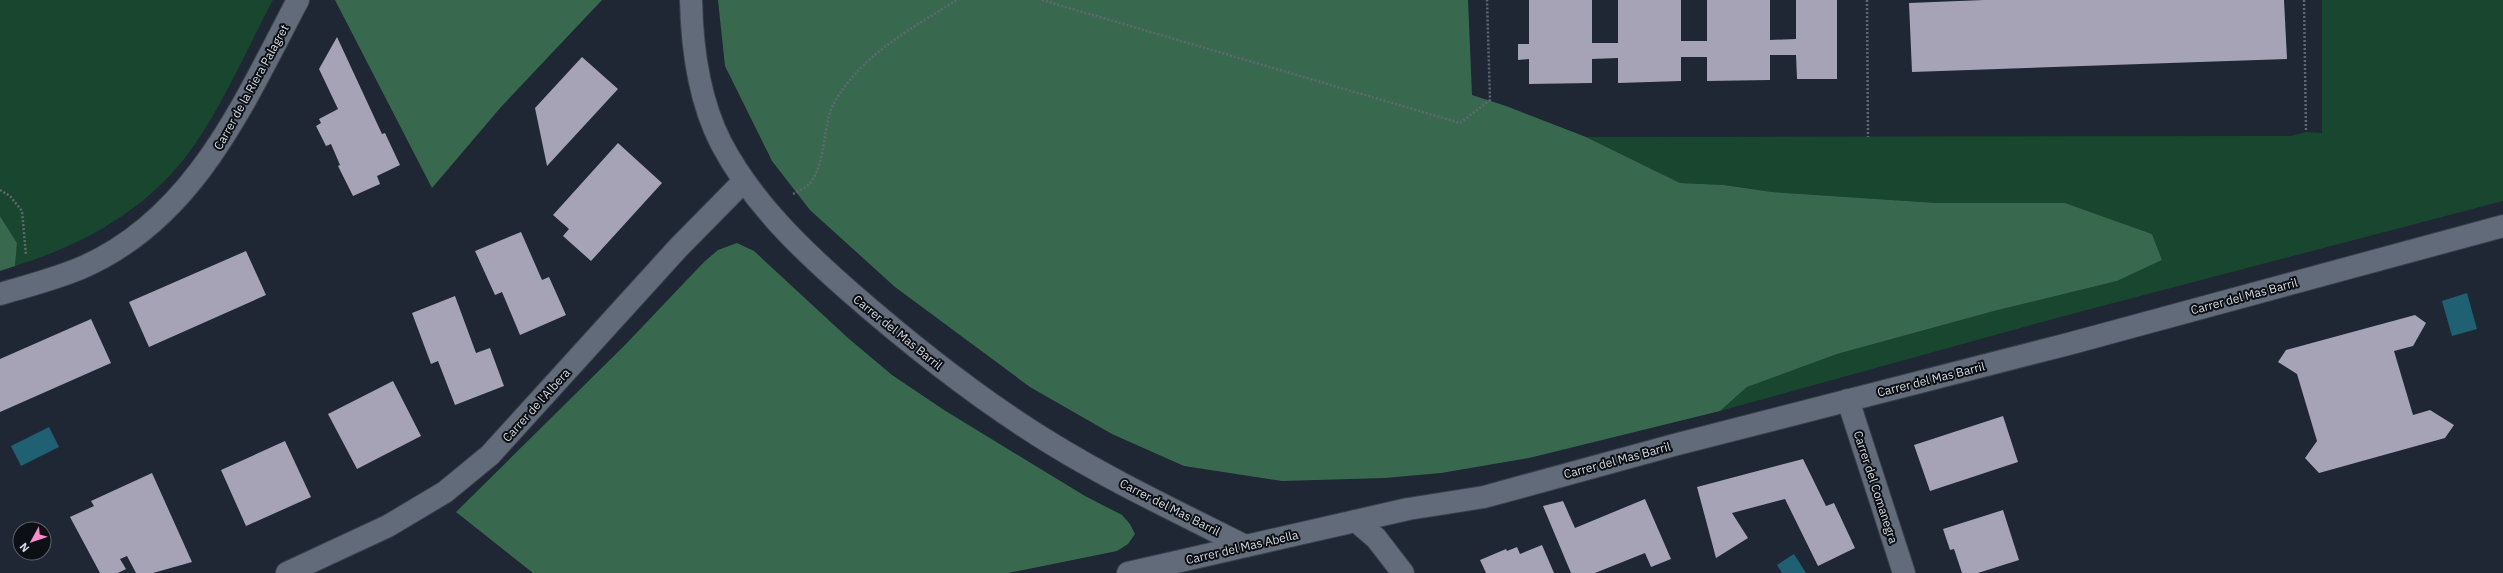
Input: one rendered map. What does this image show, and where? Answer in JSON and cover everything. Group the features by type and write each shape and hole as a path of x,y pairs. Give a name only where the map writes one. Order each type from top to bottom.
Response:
{"street":[{"name":"Carrer de la Riera Palagret","path":"0,294 82,268 132,238 170,206 188,188 228,133 298,0"},
{"name":"Carrer del Mas Barril","path":"691,0 692,36 702,90 720,142 744,182 768,212 813,259 898,335 982,398 1052,444 1133,489 1245,546"},
{"name":"Carrer de l'Albera","path":"287,573 388,526 445,492 490,455 678,248 744,182"},
{"name":"Carrer del Mas Barril","path":"1356,521 1484,497 1674,444 2072,343 2503,226"},
{"name":"Carrer del Comanegra","path":"1848,400 1904,573"},
{"name":"Carrer del Mas Abella","path":"1128,573 1356,521"},
{"path":"1356,521 1376,538 1403,573"}],"path":[{"path":"768,212 811,182 820,160 834,104 864,63 914,27 957,0"},
{"path":"1042,0 1460,123 1490,100 1487,0"},
{"path":"1867,0 1868,137"},
{"path":"2304,0 2306,132"},
{"path":"0,190 10,196 22,211 27,252 25,258"}],"green space":[{"path":"0,0 273,0 221,102 197,141 184,159 167,178 149,196 129,211 86,238 39,258 15,266 17,243 0,216"},
{"path":"335,0 602,0 501,107 432,188"},
{"path":"718,0 1468,0 1472,95 1506,106 1586,137 1680,183 1724,185 1772,192 1937,203 2065,203 2152,234 2162,260 2117,281 1994,311 1837,354 1747,387 1720,411 1529,458 1441,473 1385,478 1282,481 1184,466 1112,434 1030,387 895,287 810,210 772,161 725,66"},
{"path":"2322,0 2503,0 2503,201 2064,316 1720,411 1747,387 1837,354 1994,311 2117,281 2162,260 2152,234 2065,203 1937,203 1772,192 1724,185 1680,183 1586,137 2291,136 2306,132 2322,133"},
{"path":"0,216 17,243 15,266 0,271"},
{"path":"737,243 754,251 848,338 892,375 944,410 1085,496 1122,515 1130,524 1135,534 1128,544 1117,551 1008,573 533,573 456,512 625,345 704,262 718,250"}],"water":[{"path":"2467,293 2477,329 2452,336 2442,301"},
{"path":"49,427 59,447 21,466 11,446"},
{"path":"1794,554 1806,573 1782,573 1777,565"}],"building":[{"path":"1529,0 1592,0 1592,43 1618,43 1618,0 1681,0 1681,41 1707,41 1707,0 1770,0 1770,40 1796,39 1796,0 1837,0 1837,79 1797,79 1796,55 1770,55 1770,80 1707,81 1707,57 1681,57 1681,81 1618,83 1618,58 1592,59 1592,83 1529,84 1529,59 1518,60 1518,44 1529,44"},
{"path":"1984,0 2284,0 2287,59 1912,72 1909,3"},
{"path":"337,37 382,134 385,133 400,165 377,176 380,184 353,196 338,166 340,165 331,144 326,146 316,126 321,123 319,119 338,109 319,69"},
{"path":"582,57 618,89 547,166 535,108"},
{"path":"618,143 662,183 591,261 563,236 569,229 553,215"},
{"path":"521,232 542,280 549,277 566,315 520,335 502,292 495,295 475,251"},
{"path":"246,251 266,295 149,347 129,302"},
{"path":"455,296 476,353 490,348 504,386 455,405 438,361 431,364 412,313"},
{"path":"2415,315 2426,323 2413,346 2394,351 2413,415 2430,410 2454,425 2445,438 2319,473 2305,458 2317,441 2297,374 2278,362 2286,350"},
{"path":"91,319 111,363 0,412 0,359"},
{"path":"393,381 421,436 357,469 328,414"},
{"path":"2003,416 2018,462 1930,491 1914,445"},
{"path":"285,441 311,497 246,526 221,470"},
{"path":"1803,459 1826,506 1834,503 1855,548 1818,566 1785,499 1732,513 1748,538 1716,558 1697,487"},
{"path":"152,473 192,562 153,573 136,573 127,556 120,559 126,569 118,573 100,573 70,517 94,506 91,501"},
{"path":"1645,499 1671,559 1651,567 1645,553 1595,573 1571,573 1543,506 1563,501 1575,528"},
{"path":"2003,510 2019,560 1978,573 1962,573 1954,549 1950,550 1943,529"},
{"path":"1542,545 1554,573 1486,573 1480,560 1506,549 1507,551 1517,547 1520,554"}]}
